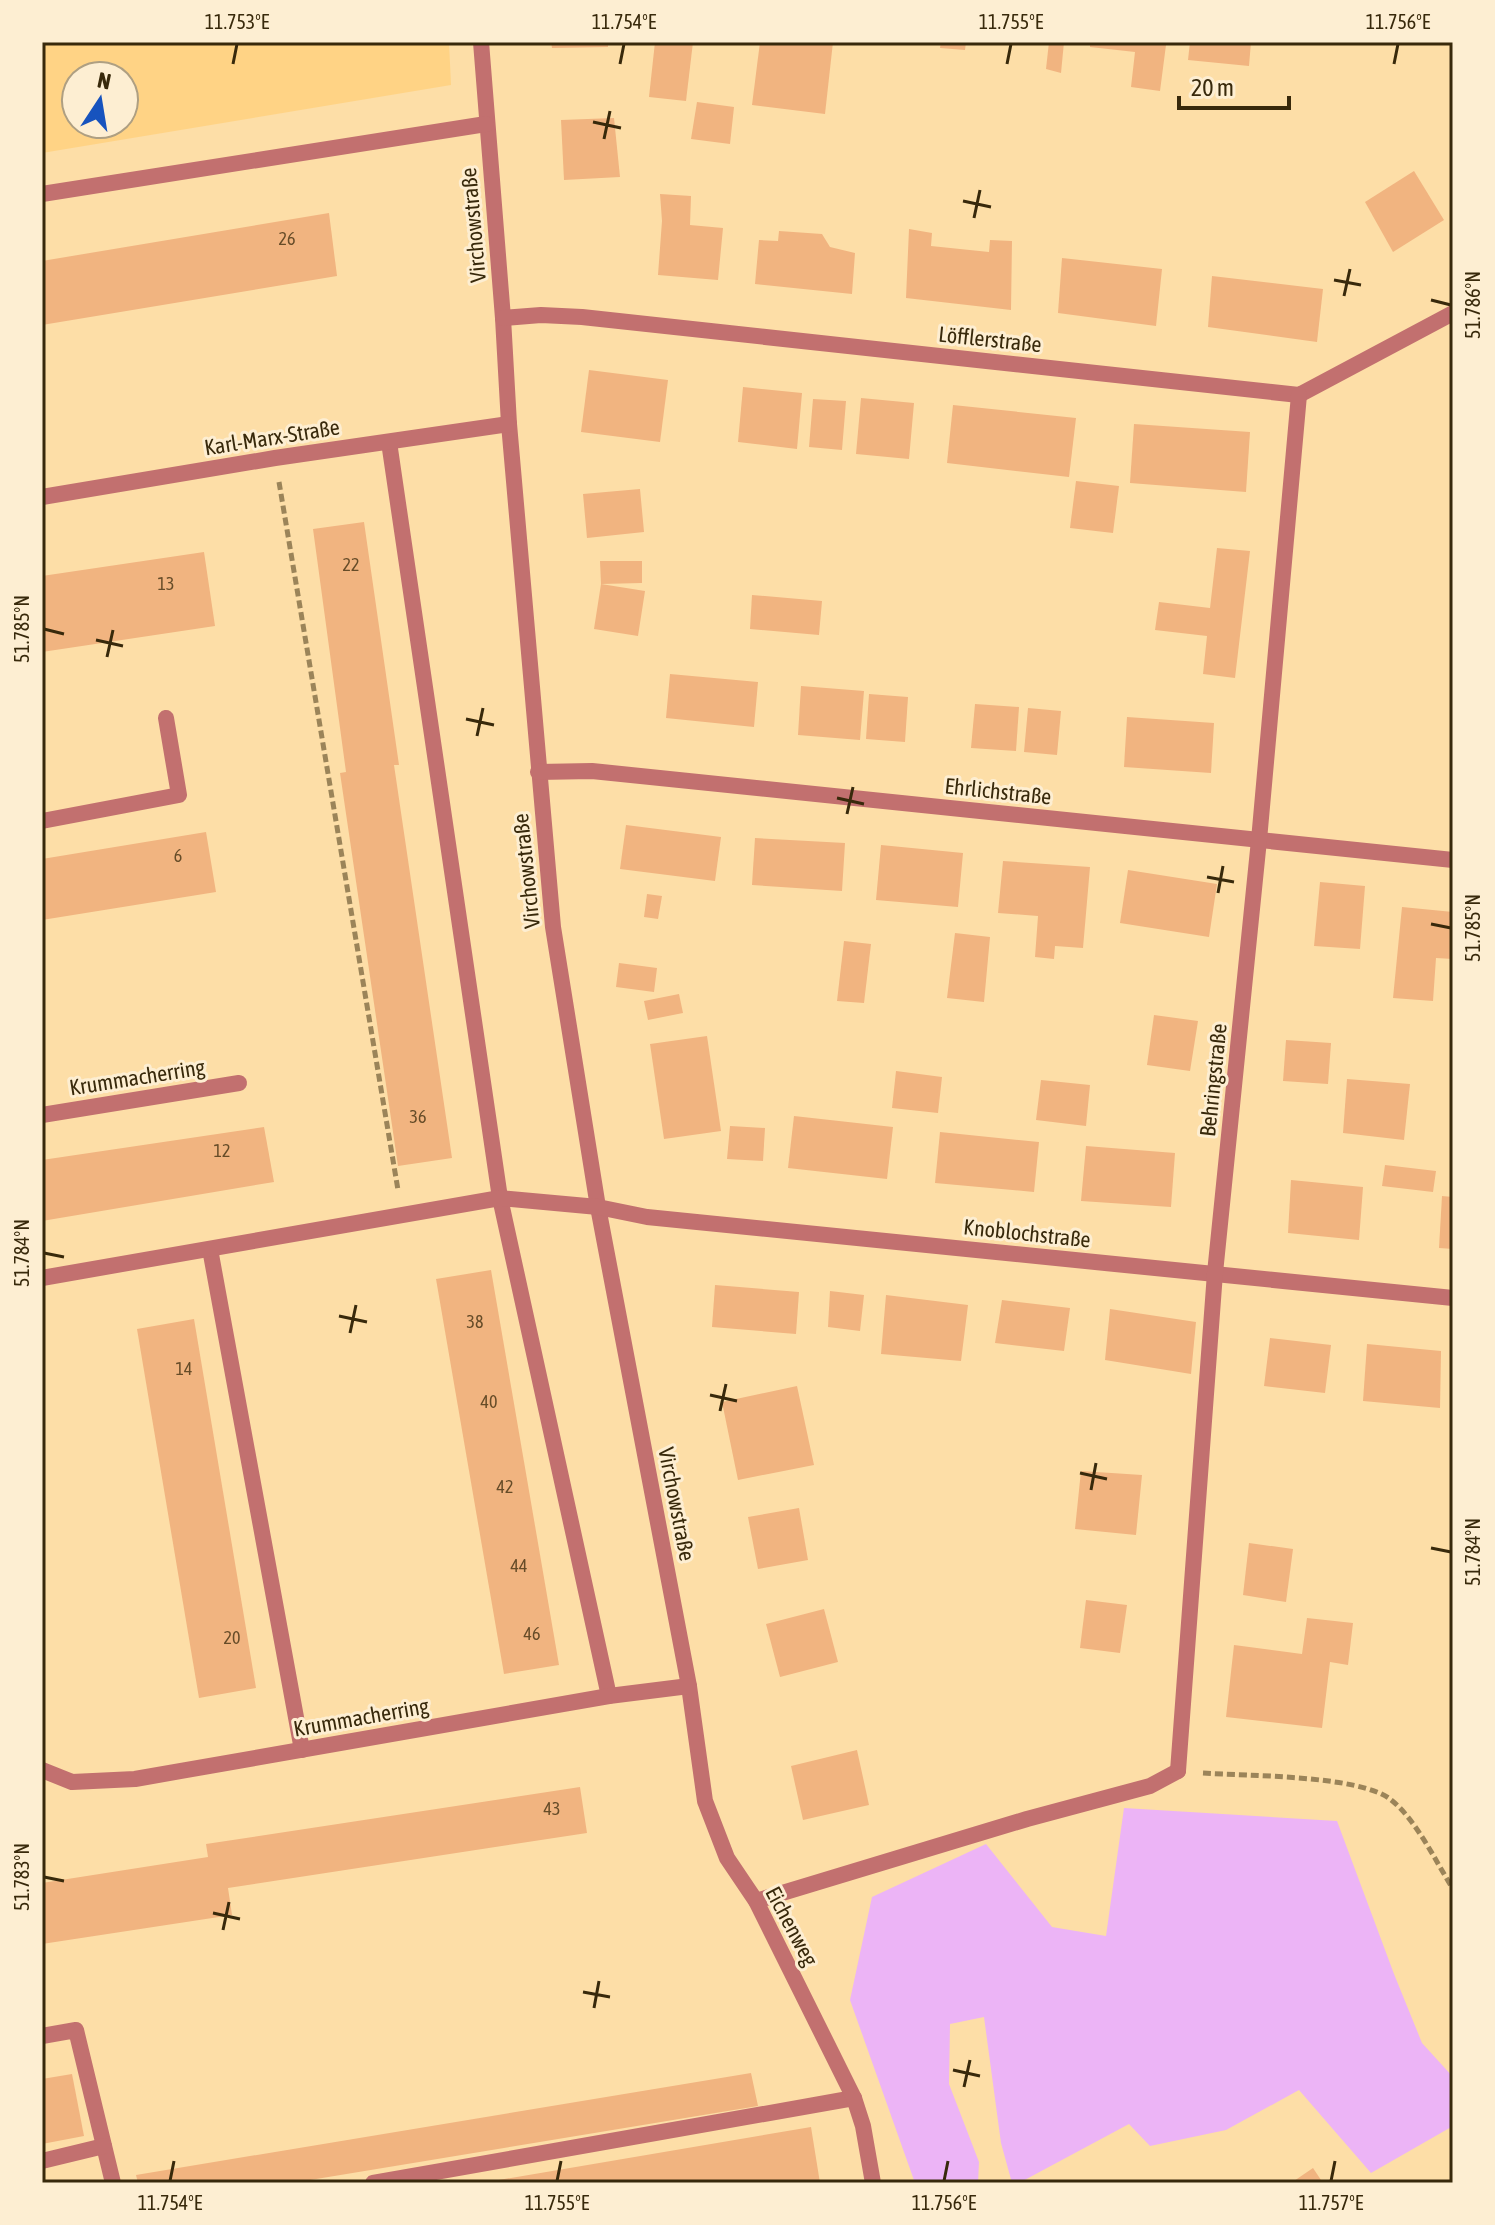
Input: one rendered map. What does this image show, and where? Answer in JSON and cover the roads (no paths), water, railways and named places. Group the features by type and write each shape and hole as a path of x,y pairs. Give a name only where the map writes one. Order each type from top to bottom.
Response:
{"street":[{"name":"Virchowstraße","path":"481,42 509,424 553,927 598,1207 689,1686"},
{"path":"42,194 486,124"},
{"name":"Löfflerstraße","path":"503,318 541,315 582,317 1299,395"},
{"path":"1299,395 1446,317"},
{"name":"Behringstraße","path":"756,1901 1027,1819 1150,1786 1178,1771 1215,1273 1259,840 1299,395"},
{"name":"Karl-Marx-Straße","path":"42,497 275,458 509,424"},
{"path":"389,442 500,1198 609,1696"},
{"path":"42,821 179,795 166,718"},
{"name":"Ehrlichstraße","path":"538,772 592,771 1453,860"},
{"name":"Krummacherring","path":"42,1115 239,1083"},
{"path":"42,1278 500,1198 598,1207"},
{"name":"Knoblochstraße","path":"598,1207 647,1217 1453,1298"},
{"path":"210,1249 302,1750"},
{"name":"Krummacherring","path":"42,1770 72,1782 135,1779 609,1696 689,1686"},
{"name":"Eichenweg","path":"689,1686 705,1801 727,1858 756,1901 854,2098 863,2126 873,2183"},
{"path":"42,2036 76,2030 113,2183"},
{"path":"373,2183 854,2098"},
{"path":"42,2161 104,2146"}]}
